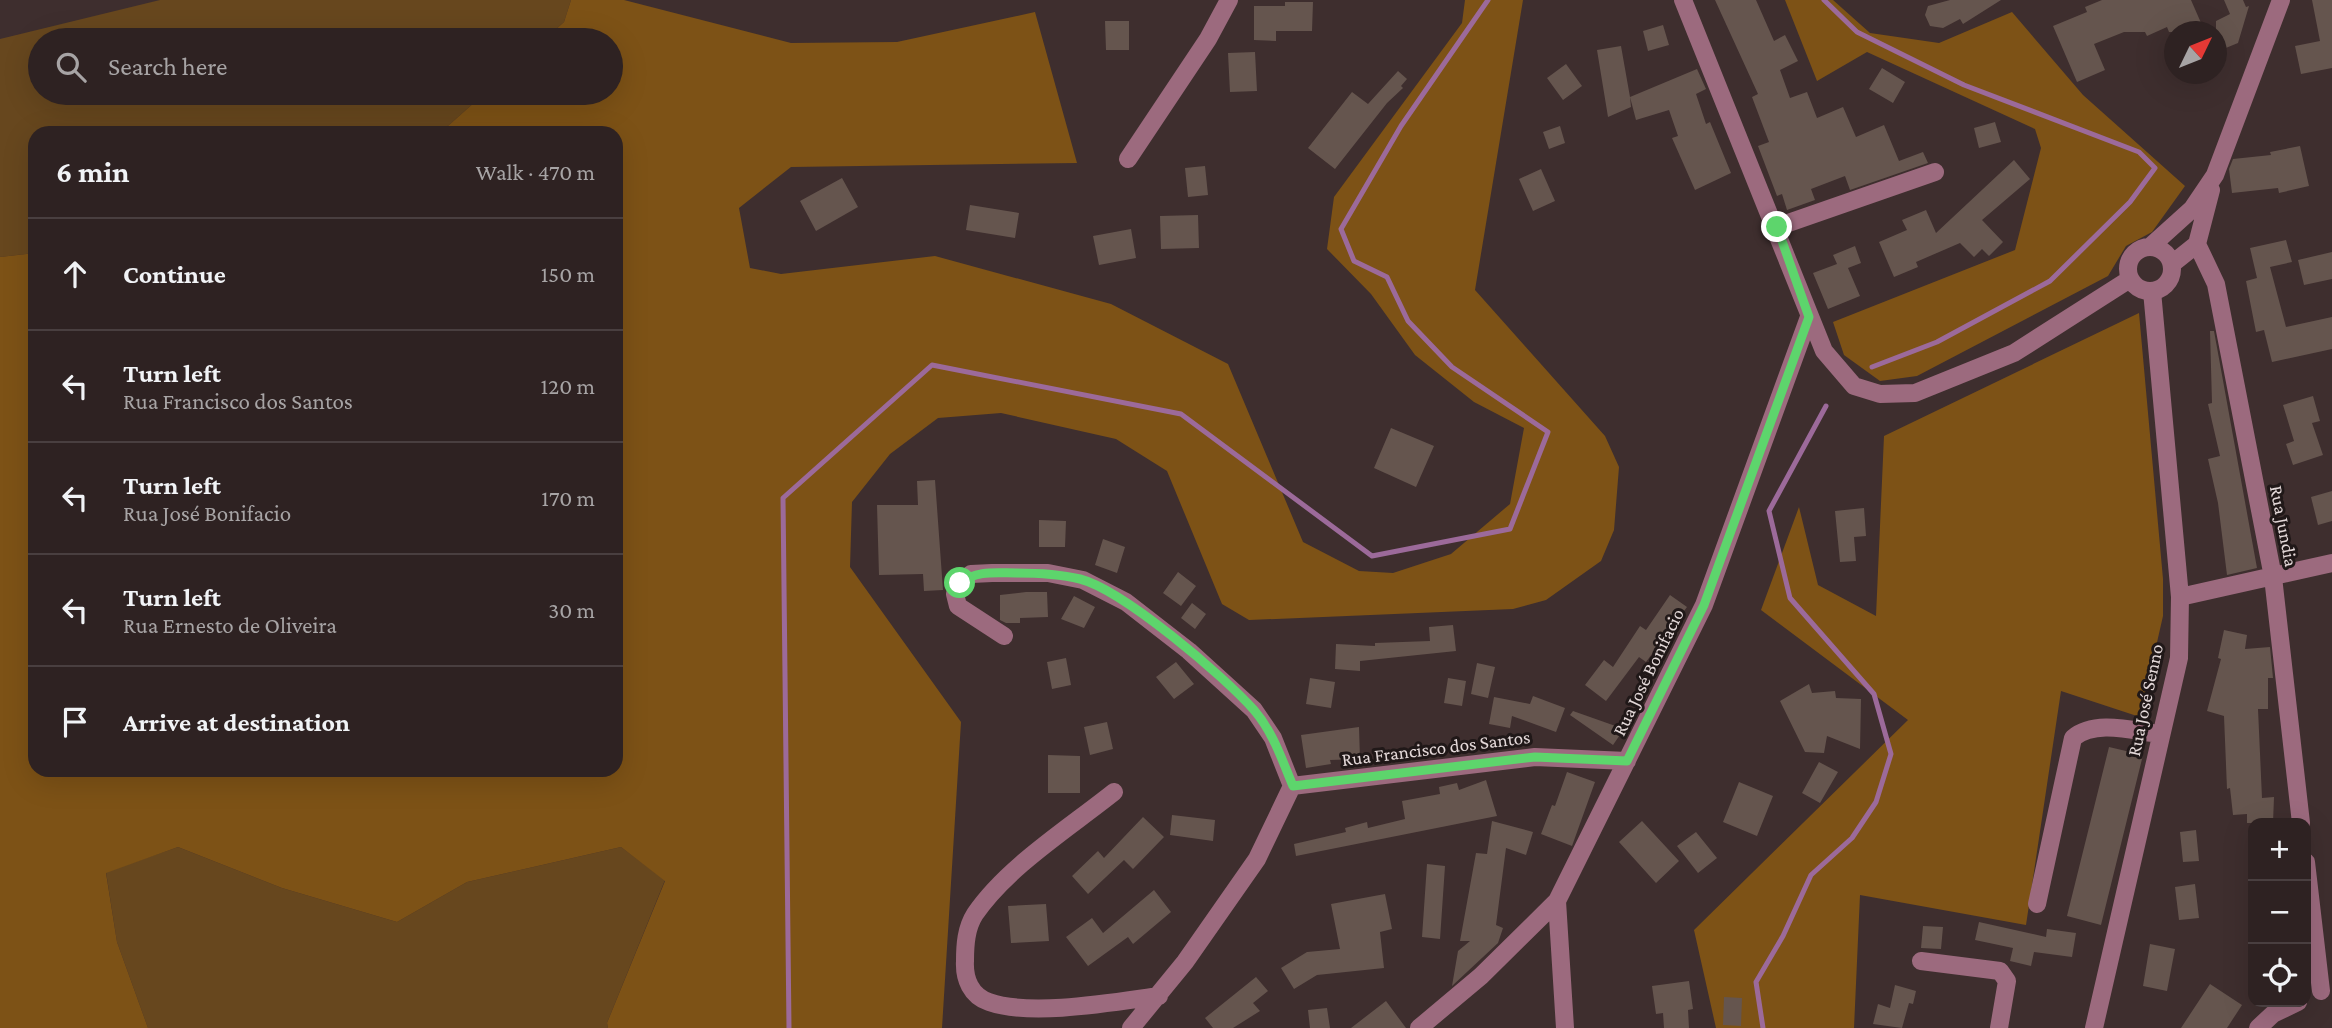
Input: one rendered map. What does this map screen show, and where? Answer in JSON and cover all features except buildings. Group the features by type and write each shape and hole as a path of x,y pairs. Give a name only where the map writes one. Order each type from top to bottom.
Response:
{"street":[{"path":"1128,159 1208,39 1228,0"},
{"path":"1683,0 1777,227 1824,351 1854,386 1880,394 1898,396 1915,393 2014,353 2130,279"},
{"path":"2214,175 2192,209 2151,246 2136,251 2131,257 2128,272 2130,279 2144,290 2152,291 2166,285 2172,264 2197,244 2214,175 2281,0"},
{"path":"1777,227 1935,172"},
{"name":"Rua Jundia","path":"2197,244 2216,284 2273,577 2300,818"},
{"path":"2151,246 2164,251 2172,264"},
{"name":"Rua José Senno","path":"2094,1028 2179,658 2180,597 2152,291"},
{"name":"Rua José Bonifacio","path":"1419,1028 1481,976 1557,901 1704,605 1809,317"},
{"path":"2180,597 2332,563"},
{"path":"1003,636 958,606 955,594 960,583 971,574 1048,573 1083,580 1126,602 1189,651 1254,710 1273,738 1293,786 1257,859 1159,996 1131,1028"},
{"path":"2037,904 2067,753 2073,738 2086,730 2102,728 2160,734"},
{"name":"Rua Francisco dos Santos","path":"1293,786 1535,757 1627,761"},
{"path":"1114,792 1002,883 973,916 966,938 964,976 973,992 989,1002 1029,1007 1082,1007 1159,996"},
{"path":"2308,881 2320,994"},
{"path":"1557,901 1565,1028"},
{"path":"1921,961 2000,971 2007,981 1999,1028"},
{"path":"2258,1028 2273,1014 2288,1007"}],"shaded area":[{"path":"160,0 571,0 564,22 557,28 45,28"},
{"path":"571,0 624,0 791,43 897,42 1035,12 1077,163 791,167 739,208 750,268 781,274 935,256 1111,304 1228,364 1303,542 1359,571 1393,573 1451,554 1510,504 1524,428 1474,402 1415,355 1371,294 1327,249 1334,197 1462,23 1465,0 1523,0 1475,290 1605,436 1619,467 1614,530 1601,561 1546,600 1513,609 1249,620 1222,604 1167,471 1116,439 1001,413 938,418 890,454 852,502 850,567 961,722 942,1028 608,1028 607,1023 665,881 621,847 467,882 397,922 282,888 178,847 106,873 117,942 148,1028 0,1028 0,257 28,254 28,777 623,777 623,126 448,126 472,105 623,105 623,28 557,28 564,22"},
{"path":"1785,0 1833,0 1870,33 1939,43 2012,12 2083,95 2185,186 2152,232 2126,246 2108,276 1917,376 1880,381 1844,355 1833,322 2015,250 2041,148 2035,129 1867,52 1817,81"},
{"path":"28,32 28,105 472,105 448,126 28,126 28,254 0,257 0,39"},
{"path":"2139,313 2163,579 2163,616 2140,717 2061,691 2026,925 1860,895 1854,1028 1716,1028 1694,930 1908,720 1761,610 1799,507 1818,585 1876,616 1884,436"},
{"path":"178,847 282,888 397,922 467,882 621,847 665,880 607,1023 608,1028 148,1028 117,942 106,872"}],"waterway":[{"path":"789,1028 783,498 932,365 1181,414 1372,556 1510,529 1548,432 1452,367 1408,321 1387,277 1354,261 1341,229 1401,126 1488,0"},
{"path":"1824,0 1857,32 1964,85 2139,152 2155,168 2130,202 2050,281 1937,342 1872,367"},
{"path":"1763,1028 1756,982 1783,936 1811,875 1852,838 1876,802 1891,754 1874,694 1790,598 1769,511 1826,406"}],"route":[{"path":"960,583 971,574 1048,573 1083,580 1126,602 1189,651 1254,710 1273,738 1293,786 1535,757 1627,761 1704,605 1809,317 1777,227"}]}
